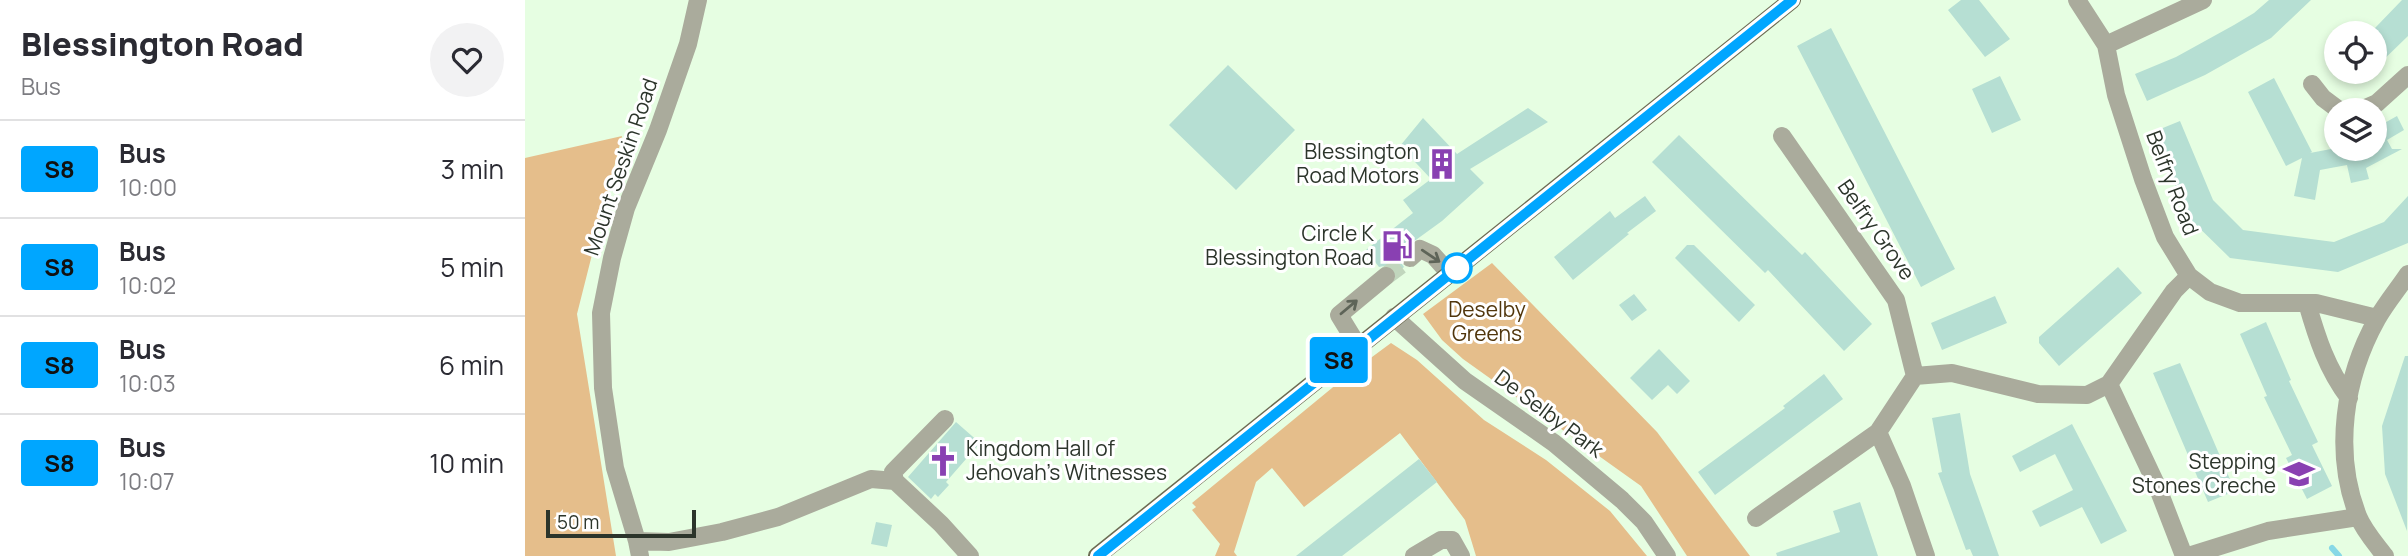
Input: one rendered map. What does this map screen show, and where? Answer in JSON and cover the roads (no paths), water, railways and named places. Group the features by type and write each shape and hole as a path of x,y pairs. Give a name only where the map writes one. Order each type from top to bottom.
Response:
{"main road":[{"path":"1097,556 1792,0"}],"street":[{"name":"Mount Seskin Road","path":"638,548 615,468 603,388 601,313 626,208 684,57 698,0"},
{"name":"Belfry Road","path":"2077,0 2106,45 2116,95 2143,179 2165,237 2189,276 2210,292 2240,303 2316,303 2377,318"},
{"path":"2106,45 2203,0"},
{"path":"2383,98 2408,75"},
{"path":"2312,84 2324,99"},
{"name":"Belfry Grove","path":"1782,136 1896,300 1915,376"},
{"path":"1410,258 1420,249 1433,255 1450,274"},
{"path":"2385,556 2358,517 2346,469 2344,418 2357,366 2377,318 2408,274"},
{"path":"1358,345 1339,315 1386,276"},
{"path":"1756,519 1878,432 1915,376 1952,373 2038,394 2087,395 2109,384 2174,291 2189,276"},
{"path":"2308,303 2319,347 2336,382 2349,398"},
{"name":"De Selby Park","path":"1394,317 1465,381 1555,443 1622,500 1644,522 1667,556"},
{"path":"2109,384 2157,486 2186,556 2268,530 2358,517"},
{"path":"945,419 893,472 895,481 941,524 970,556"},
{"path":"1878,432 1902,486 1926,556"},
{"path":"638,548 722,532 778,517 871,479 895,481"},
{"path":"1413,556 1441,540 1452,540 1461,556"}],"waterway":[{"path":"2332,548 2339,556"}],"tunnel":[{"path":"1386,276 1410,258"}],"place":[{"name":"Blessington Road Motors","path":"1442,164"},
{"name":"Circle K Blessington Road","path":"1397,246"},
{"name":"Kingdom Hall of Jehovah's Witnesses","path":"943,461"},
{"name":"Stepping Stones Creche","path":"2299,474"}],"park label":[{"name":"Deselby Greens","path":"1487,322"}]}
